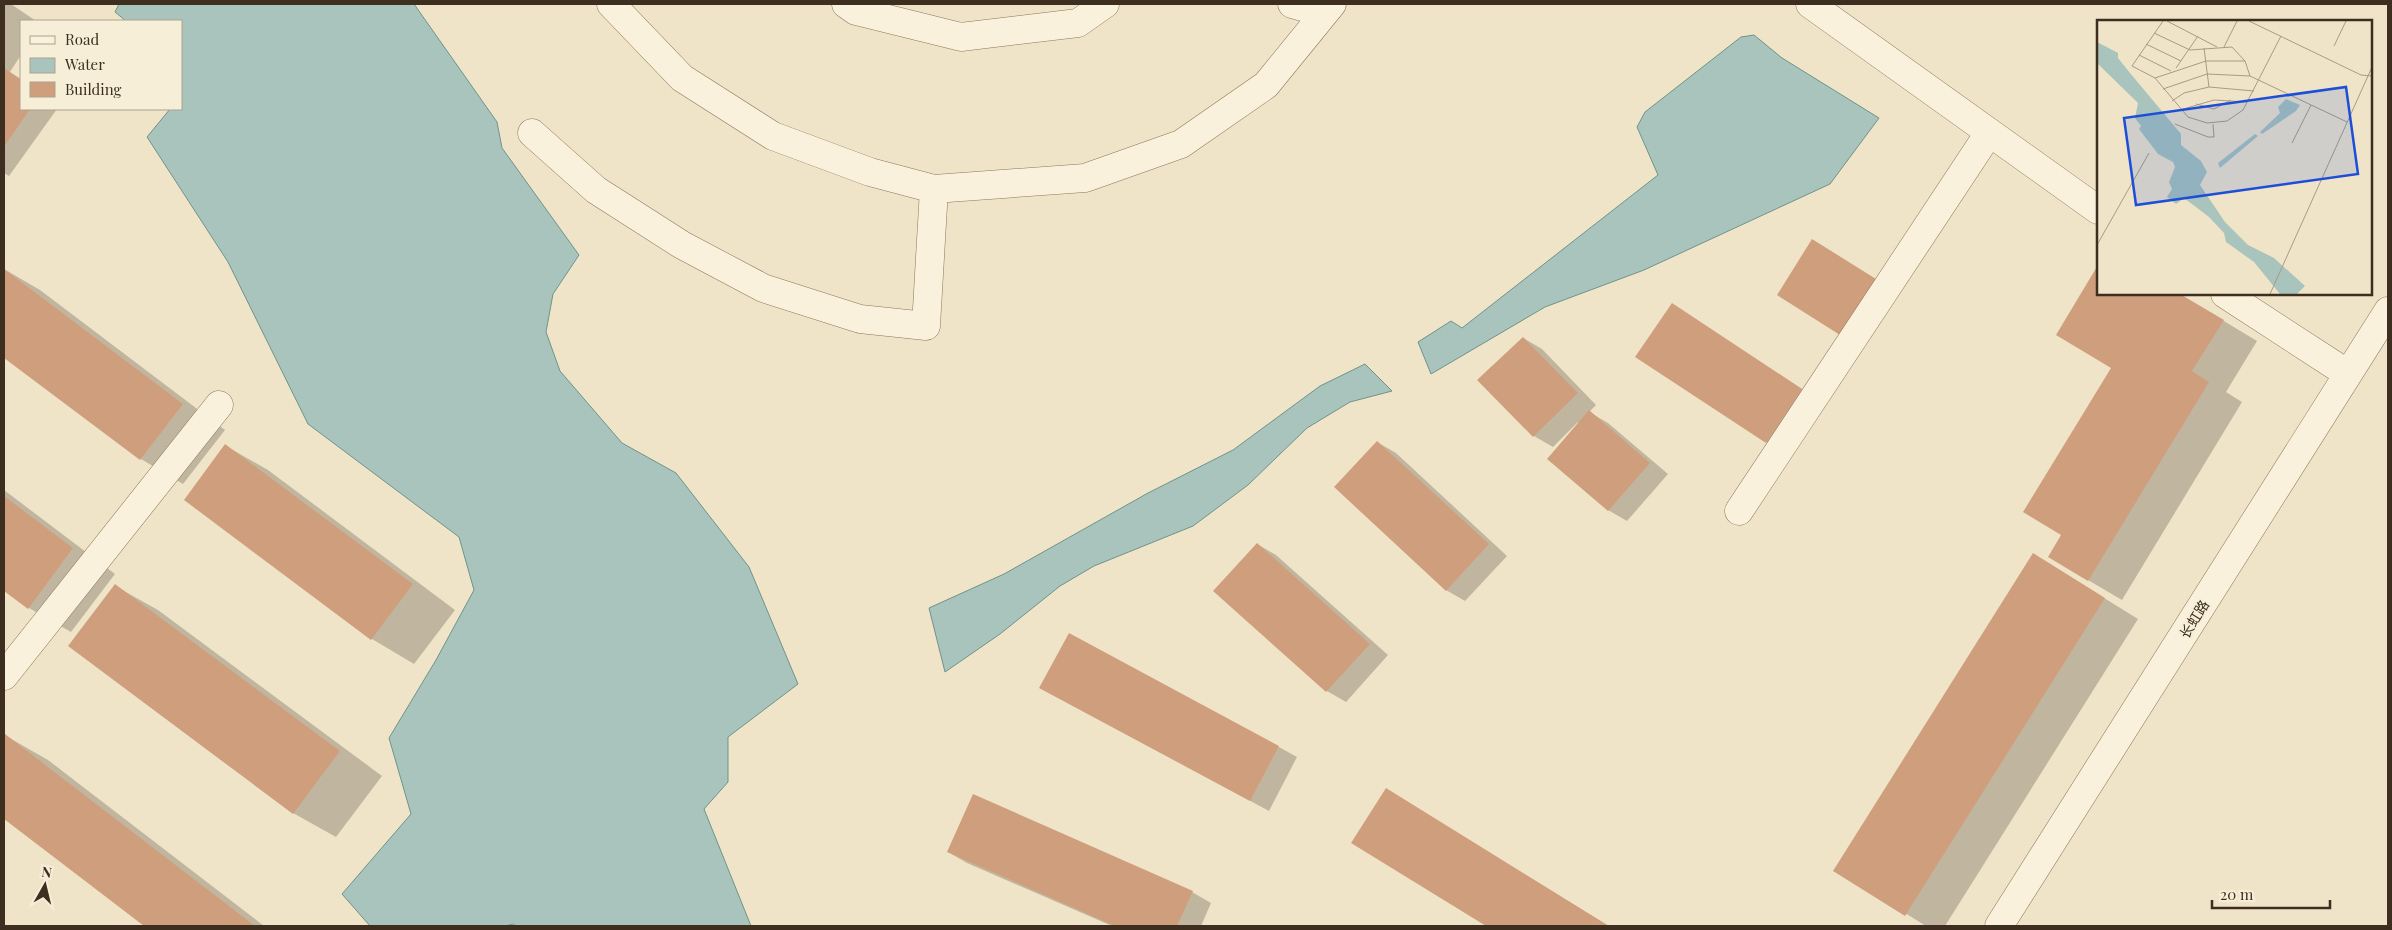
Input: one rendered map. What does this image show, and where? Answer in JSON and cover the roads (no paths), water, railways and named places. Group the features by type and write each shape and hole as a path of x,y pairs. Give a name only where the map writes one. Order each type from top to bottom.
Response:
{"street":[{"path":"611,4 682,78 773,136 870,172 934,188 1084,178 1180,144 1266,85 1328,9"},
{"path":"846,4 856,11 961,37 1078,23 1105,4"},
{"path":"1292,4 1328,9"},
{"path":"1810,4 2097,209"},
{"path":"1738,511 1989,132"},
{"path":"532,133 596,190 682,245 763,288 860,319 926,326 934,188"},
{"path":"2227,295 2348,374"},
{"name":"长虹路","path":"1999,926 2388,311"},
{"path":"4,676 219,405"}],"water":[{"path":"119,4 414,4 497,122 502,148 579,255 553,294 546,332 560,371 622,443 676,473 749,567 798,684 728,737 728,782 704,809 751,926 516,926 513,924 505,926 370,926 342,894 411,814 389,738 436,660 474,590 459,537 308,424 228,262 147,137 169,110 182,110 182,20 125,20 115,12"},
{"path":"1754,35 1782,58 1879,118 1830,184 1644,270 1545,307 1431,374 1418,342 1451,321 1462,328 1658,175 1637,127 1645,112 1741,37"},
{"path":"1365,364 1392,391 1350,402 1307,428 1248,485 1193,526 1094,566 1060,586 1000,634 945,672 929,608 1004,574 1148,493 1233,450 1320,386"}]}
